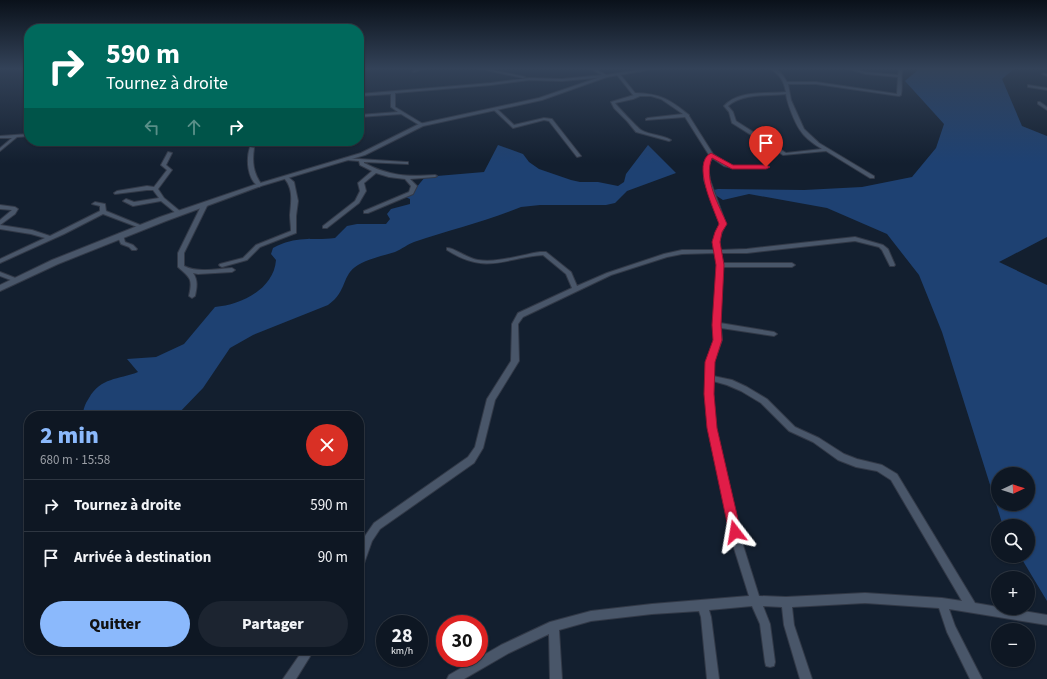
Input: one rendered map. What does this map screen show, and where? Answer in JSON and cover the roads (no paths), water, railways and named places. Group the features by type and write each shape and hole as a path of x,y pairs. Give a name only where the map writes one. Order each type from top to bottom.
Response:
{"street":[{"path":"393,100 393,107 421,125"},
{"path":"0,288 54,262 179,213 259,185 287,178 373,150 421,125 537,100"},
{"path":"624,100 613,102 615,107 638,131 669,140"},
{"path":"664,100 687,115 711,154 732,167 766,167"},
{"path":"734,100 728,102 726,106 732,112 734,122 785,154 827,150"},
{"path":"790,100 802,130 827,150 872,177"},
{"path":"1039,103 1047,109"},
{"path":"495,109 513,127 544,119 550,120 579,156"},
{"path":"364,116 402,113"},
{"path":"648,119 687,115"},
{"path":"0,137 24,135"},
{"path":"0,150 16,136"},
{"path":"252,148 249,161 253,178 259,185"},
{"path":"155,189 170,170 163,165 170,153"},
{"path":"711,154 706,166 707,180 723,224 718,232 716,242 720,265 717,325 718,340 710,362 712,428 738,545 755,601 765,624 770,662"},
{"path":"346,159 406,163"},
{"path":"361,161 366,166 389,176 407,179 435,176"},
{"path":"325,227 357,202 363,191 361,183 376,170"},
{"path":"222,265 244,259 258,246 294,232 293,216 295,201 291,182 287,178"},
{"path":"366,212 411,193 414,186 407,179"},
{"path":"117,193 147,188 155,189 162,199 179,213"},
{"path":"126,201 133,204 162,199"},
{"path":"95,204 103,205 103,212"},
{"path":"205,204 181,253 181,266 188,270 198,272 232,270"},
{"path":"0,207 16,209 0,223"},
{"path":"0,261 103,212 142,227"},
{"path":"0,227 32,232 50,238"},
{"path":"120,236 124,243 134,249"},
{"path":"364,551 368,539 377,526 471,460 479,448 491,399 515,361 515,324 516,319 520,315 575,288 609,274 666,254 682,252 747,251 855,238 881,246 885,249 892,265"},
{"path":"449,250 462,259 478,263 489,263 544,253 569,273 575,288"},
{"path":"720,265 792,265"},
{"path":"188,270 194,279 192,296"},
{"path":"0,274 16,280"},
{"path":"717,325 774,334"},
{"path":"710,378 729,382 744,389 764,401 792,429 816,440 842,457 856,463 880,468 894,477 972,608"},
{"path":"454,679 505,648 554,626 591,616 652,608 755,601 786,602 865,598 942,603 1047,620"},
{"path":"786,602 789,625 806,679"},
{"path":"942,603 976,679"},
{"path":"702,605 706,617 713,679"},
{"path":"554,626 556,679"},
{"path":"289,679 306,655"}]}
